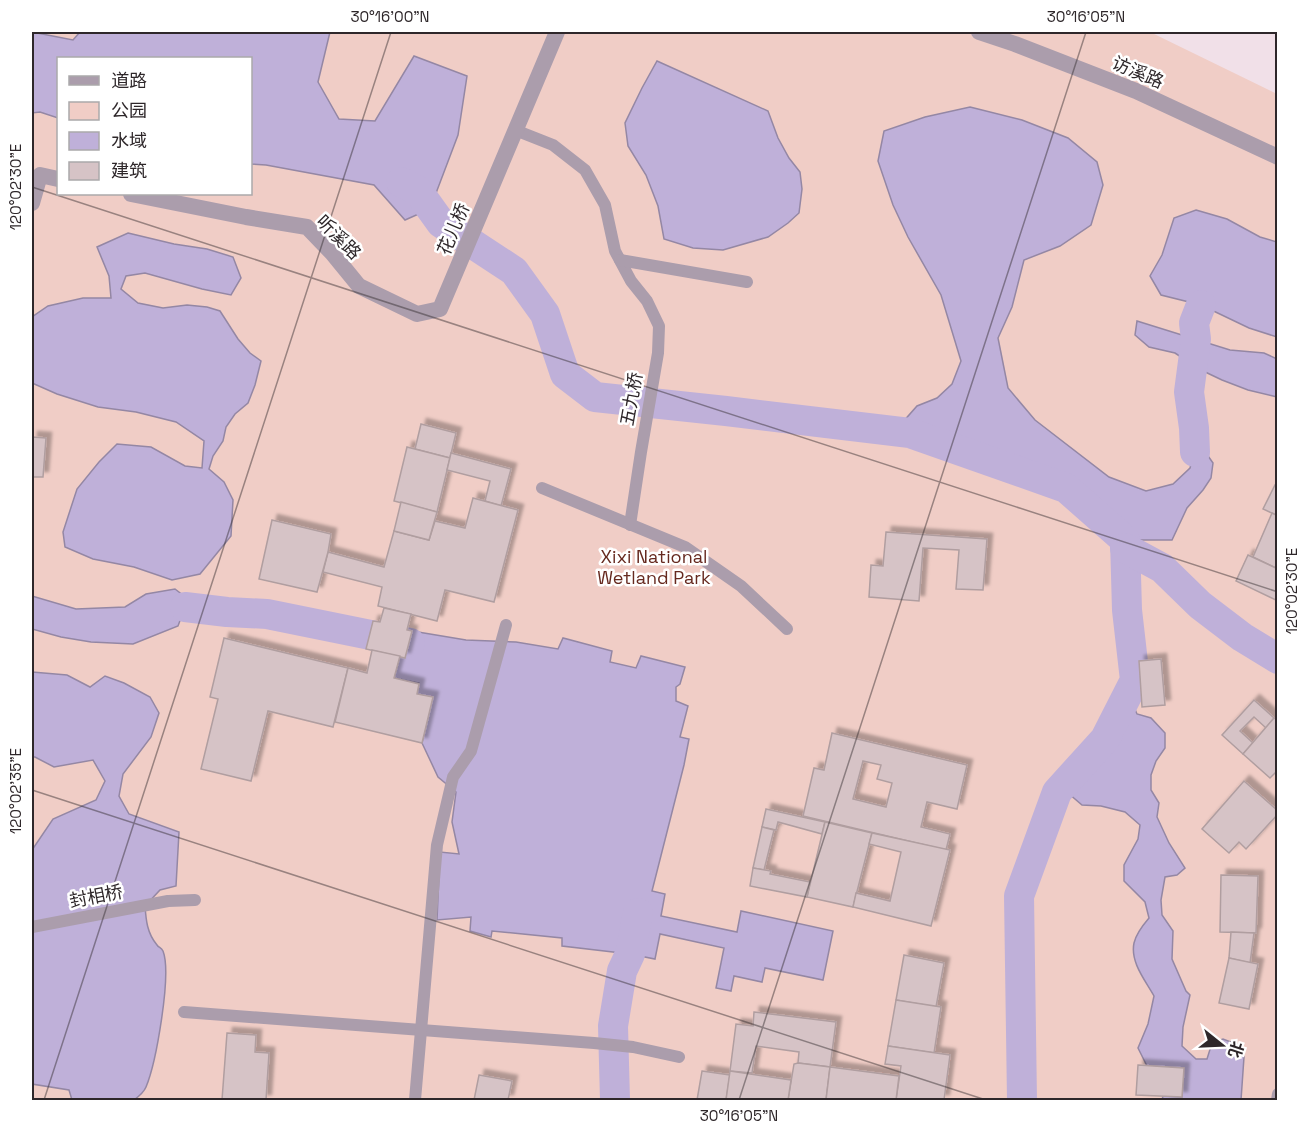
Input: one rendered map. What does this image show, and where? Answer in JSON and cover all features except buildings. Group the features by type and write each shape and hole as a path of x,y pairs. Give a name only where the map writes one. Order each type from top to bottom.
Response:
{"street":[{"path":"515,130 556,32"},
{"name":"访溪路","path":"979,32 1136,91 1278,157"},
{"name":"花儿桥","path":"441,309 515,130"},
{"path":"32,203 40,175 57,179"},
{"name":"听溪路","path":"136,195 307,227 359,286 417,314 441,309"}],"lane":[{"name":"五九桥","path":"515,130 553,145 585,170 605,205 615,251 659,326 658,353 640,452 630,525"},
{"path":"620,260 747,282"},
{"path":"542,488 685,547 741,586 787,629"},
{"path":"415,1101 437,845 453,777 471,751 507,626"},
{"name":"封相桥","path":"32,927 168,901 195,900"},
{"path":"184,1012 594,1043 633,1047 679,1057"},
{"path":"1277,1101 1278,1094"}],"green space":[{"name":"Xixi National Wetland Park","path":"32,32 1150,32 1277,94 1277,1100 32,1100"}],"water":[{"path":"32,32 73,40 80,32 330,32 318,82 339,119 375,121 414,56 467,76 458,135 430,209 405,220 374,185 252,164 252,57 57,57 57,118 40,112 32,113"},
{"path":"657,61 768,111 778,138 800,172 802,189 799,213 788,223 768,237 723,250 693,248 664,239 658,206 646,175 628,146 625,123"},
{"path":"970,107 1022,120 1068,138 1097,162 1103,185 1091,225 1060,246 1024,260 1012,307 998,338 1008,388 1035,420 1109,477 1146,491 1173,484 1190,468 1195,452 1206,453 1213,463 1211,478 1187,508 1172,540 1125,540 1066,488 895,431 917,406 937,398 952,384 961,361 941,295 908,237 893,205 878,161 884,131 925,117"},
{"path":"1196,210 1227,219 1260,237 1277,242 1277,337 1249,328 1201,305 1161,295 1150,276 1162,255 1174,218"},
{"path":"128,233 207,249 233,257 241,278 231,295 145,273 126,276 121,289 138,303 163,308 187,305 220,311 238,339 250,353 261,361 248,403 235,414 226,427 223,441 213,456 209,469 224,482 233,500 231,536 200,574 172,580 134,567 93,559 65,547 63,532 77,489 117,444 151,447 185,466 202,468 204,441 176,422 136,412 98,407 32,383 32,317 48,306 83,298 111,298 109,276 97,247"},
{"path":"1137,321 1230,350 1264,353 1277,359 1277,397 1248,390 1222,380 1175,353 1149,347 1135,335"},
{"path":"175,589 188,599 178,626 133,644 91,642 32,629 32,596 76,609 125,607 146,594"},
{"path":"412,631 466,640 516,642 558,649 563,638 612,651 610,662 636,668 641,656 685,667 680,684 676,687 676,701 688,706 680,737 689,739 652,891 665,894 661,916 737,932 741,911 833,931 823,980 765,968 762,982 734,976 731,991 716,988 724,948 660,934 655,959 562,946 562,938 492,931 491,937 470,931 471,917 437,920 440,852 459,854 452,822 456,792 438,777 422,743 432,698 417,694 419,683 394,678 400,656 405,657"},
{"path":"32,672 67,675 90,687 105,676 150,697 159,713 151,737 123,774 119,796 129,814 179,832 176,886 160,890 145,906 149,931 163,951 166,979 162,1019 150,1075 145,1089 134,1100 72,1100 69,1090 32,1084 32,850 53,819 96,800 105,781 93,760 54,767 32,757"},
{"path":"1128,693 1137,714 1151,718 1165,733 1165,748 1156,761 1151,775 1151,790 1159,803 1157,817 1169,843 1185,868 1177,875 1165,877 1161,900 1162,915 1173,931 1172,959 1190,995 1183,1027 1182,1046 1196,1059 1207,1059 1212,1043 1223,1039 1239,1045 1244,1057 1241,1100 1162,1100 1163,1096 1182,1097 1184,1068 1147,1066 1138,1048 1148,1024 1154,996 1139,971 1133,950 1136,936 1149,918 1145,902 1124,881 1124,865 1138,839 1140,825 1125,812 1101,806 1082,805 1061,787 1105,739"}],"waterway":[{"path":"401,182 418,191 441,223 514,271 545,314 565,374 595,397 910,433 1066,488 1125,540 1127,610 1135,680 1105,739 1057,792 1019,896 1022,1100"},
{"path":"1195,452 1189,392 1196,339 1194,323 1201,305"},
{"path":"1125,548 1162,568 1200,605 1242,637 1278,659"},
{"path":"185,607 267,614 410,643"},
{"path":"615,1100 613,1026 622,971 630,954 638,913"}]}
